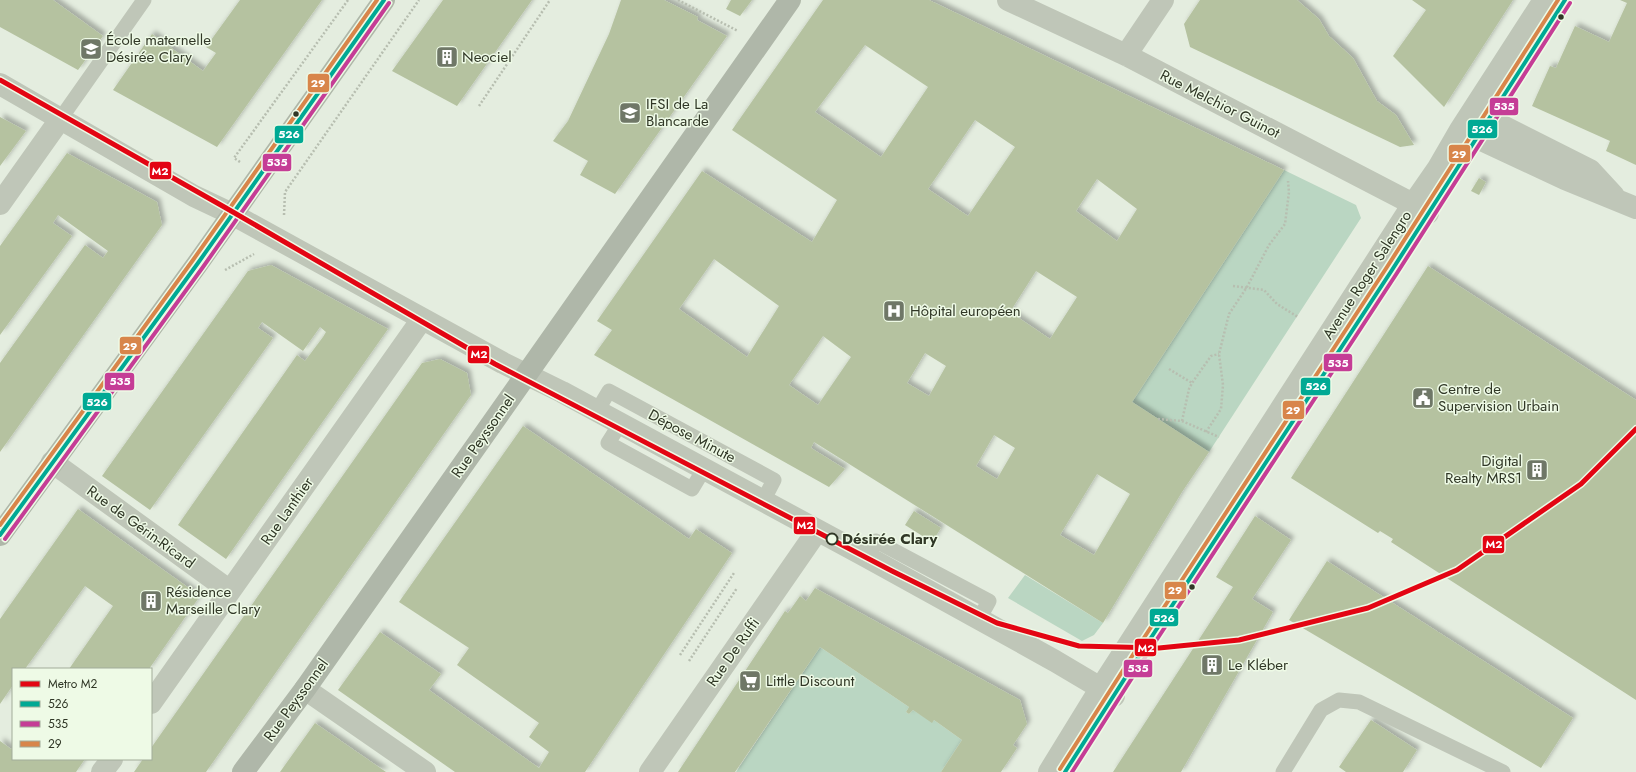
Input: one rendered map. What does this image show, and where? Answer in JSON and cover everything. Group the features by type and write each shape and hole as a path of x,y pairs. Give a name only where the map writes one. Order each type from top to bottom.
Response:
{"street":[{"path":"0,535 198,263 384,0"},
{"name":"Rue Peyssonnel","path":"243,772 305,689 790,0"},
{"name":"Rue Melchior Guinot","path":"1008,0 1126,55 1420,209"},
{"path":"1126,55 1163,0"},
{"name":"Avenue Roger Salengro","path":"1048,772 1107,692 1420,209 1438,168 1468,134 1481,114 1544,0"},
{"path":"0,84 194,196 232,214 422,318 867,557 1055,661 1107,692"},
{"path":"1481,114 1590,170 1627,204"},
{"path":"0,204 61,118"},
{"path":"1468,134 1565,179 1627,204"},
{"name":"Rue Lanthier","path":"152,702 422,318"},
{"name":"Rue de Gérin-Ricard","path":"52,462 230,591"},
{"name":"Rue De Ruffi","path":"650,772 817,531"},
{"path":"305,689 425,772"},
{"path":"102,772 111,760"}],"lane":[{"path":"61,118 144,0"},
{"name":"Avenue Roger Salengro","path":"1481,114 1565,0"},
{"name":"Dépose Minute","path":"597,411 609,391 774,480 763,501"},
{"name":"Avenue Roger Salengro","path":"1065,772 1107,692"},
{"path":"1283,772 1322,710 1339,700 1359,702 1503,772"}],"path":[{"path":"234,158 348,0"},
{"path":"284,219 285,192 419,0"},
{"path":"479,106 550,0"},
{"path":"678,0 760,42"},
{"path":"1206,432 1221,409 1223,385 1219,354 1229,314 1247,288 1269,245 1285,224 1289,192 1288,181"},
{"path":"198,263 219,273 257,253"},
{"path":"1234,286 1264,290 1277,304 1298,316"},
{"path":"1182,421 1189,389 1192,383 1211,356 1219,354"},
{"path":"1169,369 1192,383"},
{"path":"1158,419 1182,421 1219,437"},
{"path":"680,655 734,573"},
{"path":"689,661 737,588"}],"green space":[{"path":"1284,170 1356,205 1361,218 1209,452 1132,402"},
{"path":"1025,575 1103,623 1094,635 1082,641 1008,598"},
{"path":"820,647 909,707 906,712 909,714 913,710 932,722 934,720 962,740 941,772 736,772"}],"building":[{"path":"0,0 53,0 103,36 78,70 0,27"},
{"path":"240,0 322,0 217,147 113,90 152,34 203,71 216,53 206,47"},
{"name":"Neociel","path":"443,0 532,0 457,106 392,71"},
{"path":"621,0 664,0 698,17 697,20 727,36 615,194 580,175 588,161 553,141 568,121 609,34"},
{"path":"731,0 752,0 740,16 726,9"},
{"name":"Hôpital européen","path":"823,0 929,0 1284,170 1132,402 1209,452 1182,492 1103,623 814,442 811,448 845,469 829,487 594,355 612,330 597,321 702,171 812,242 837,200 732,130","holes":["865,45 928,87 881,157 815,112","975,120 1015,147 968,216 928,189","1097,179 1137,209 1117,241 1076,211","714,259 779,306 747,357 679,309","1036,271 1077,297 1050,339 1010,312","823,336 851,357 818,405 789,385","925,353 946,366 929,396 907,383","994,435 1015,448 997,479 976,466","1097,474 1130,494 1094,555 1060,535"]},
{"path":"1200,0 1297,0 1319,19 1329,36 1353,58 1377,101 1396,115 1414,145 1400,147 1190,47 1184,24"},
{"path":"1412,0 1513,0 1444,107 1393,56 1426,10"},
{"path":"1620,0 1636,0 1636,165 1606,151 1610,141 1532,106 1550,66 1556,68 1575,26 1609,42 1627,3"},
{"path":"0,117 26,131 0,166"},
{"path":"67,153 157,202 162,225 0,452 0,363 85,245 103,258 108,251 58,215 53,223 72,236 0,335 0,246"},
{"path":"1479,178 1486,182 1479,195 1471,191"},
{"path":"271,265 388,329 226,559 178,525 297,355 305,361 323,337 326,332 320,327 303,351 262,322 258,328 273,338 150,510 102,476 248,271"},
{"name":"Digital Realty MRS1","path":"1428,266 1636,400 1636,700 1391,542 1393,539 1380,531 1378,533 1291,478"},
{"path":"440,359 467,373 471,395 206,772 134,772 142,760 152,760 152,747 422,363"},
{"path":"523,426 689,539 696,529 732,553 585,772 455,772 338,690 380,632 441,674 429,690 539,768 549,752 529,737 539,723 457,665 469,648 399,602"},
{"name":"Résidence Marseille Clary","path":"78,509 200,596 150,668 70,668 113,606 85,586 26,668 12,668 12,686 0,704 0,619"},
{"path":"914,511 941,528 932,542 905,525"},
{"name":"Le Kléber","path":"1255,516 1291,540 1252,599 1273,612 1181,772 1113,772 1233,587 1216,577"},
{"path":"1327,561 1573,718 1541,768 1289,620"},
{"path":"815,588 1020,700 1027,724 1013,745 1017,748 1001,772 941,772 962,740 934,720 932,723 913,710 909,714 906,712 909,707 820,647 735,772 678,772 785,611 788,613 800,596 806,601"},
{"path":"1371,720 1417,750 1403,772 1346,772 1339,767"},
{"path":"315,723 386,772 280,772"},
{"path":"0,741 11,749 12,748 12,760 84,760 76,772 0,772"}],"metro line":[{"name":"M2","path":"0,80 226,208 495,364 892,571 997,623 1079,646 1159,648 1239,640 1368,608 1457,570 1581,484 1636,429"}],"transit line":[{"name":"29","path":"0,525 193,260 377,0"},
{"name":"526","path":"0,535 198,263 384,0"},
{"name":"29","path":"1060,769 1136,650 1387,267 1558,0"},
{"name":"526","path":"1065,772 1141,653 1392,270 1565,0"},
{"name":"535","path":"5,539 203,267 389,3"},
{"name":"535","path":"1072,772 1146,656 1397,273 1570,3"}],"place":[{"name":"École maternelle Désirée Clary","path":"91,49"},
{"name":"Neociel","path":"447,57"},
{"name":"IFSI de La Blancarde","path":"630,113"},
{"name":"Hôpital européen","path":"894,311"},
{"name":"Centre de Supervision Urbain","path":"1423,398"},
{"name":"Digital Realty MRS1","path":"1537,470"},
{"name":"Désirée Clary","path":"832,539"},
{"name":"Résidence Marseille Clary","path":"151,601"},
{"name":"Le Kléber","path":"1212,665"},
{"name":"Little Discount","path":"750,681"}]}
